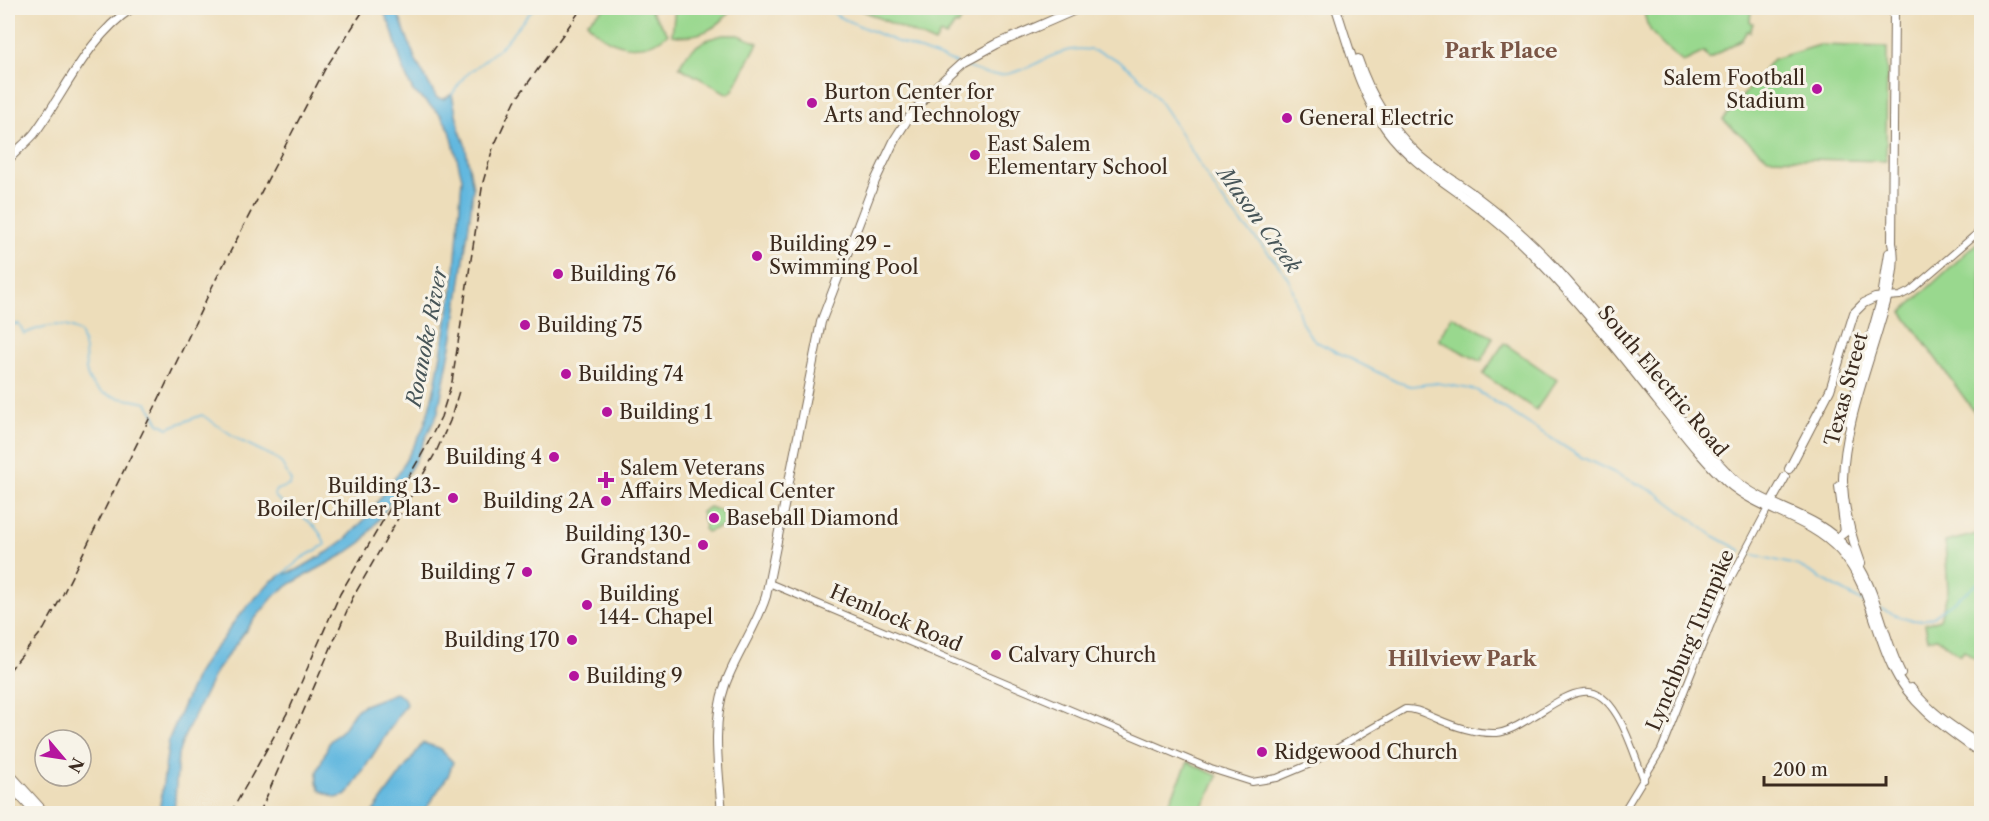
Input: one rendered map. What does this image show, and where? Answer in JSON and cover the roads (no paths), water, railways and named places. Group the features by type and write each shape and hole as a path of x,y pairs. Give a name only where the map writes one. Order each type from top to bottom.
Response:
{"main road":[{"path":"8,160 33,135 70,82 96,39 116,18 132,8"},
{"path":"722,813 718,747 720,705 726,683 759,616 769,583 821,322 875,181 895,139 916,108 950,72 1004,40 1080,8"},
{"name":"South Electric Road","path":"1336,8 1366,96 1378,118 1393,138 1419,164 1488,215 1533,254 1718,473 1746,497 1817,523 1837,538 1852,555 1866,579 1868,593"},
{"name":"South Electric Road","path":"1342,8 1370,90 1397,132 1424,159 1501,216 1537,249 1567,281 1724,469 1769,505 1812,528 1830,541 1852,566 1868,593 1892,666 1914,700 1931,717 1982,754"},
{"name":"Texas Street","path":"1866,579 1848,521 1844,490 1844,459 1894,254 1892,243 1894,8"},
{"name":"Lynchburg Turnpike","path":"1769,505 1830,390 1854,313 1859,306 1868,301 1878,301 1885,297"},
{"name":"Texas Street","path":"1837,538 1845,532 1839,489 1844,433 1885,297"},
{"name":"South Electric Road","path":"1880,627 1901,672 1915,693 1941,718 1982,746"},
{"path":"8,772 46,813"},
{"path":"8,783 36,813"}],"street":[{"name":"Lynchburg Turnpike","path":"1885,297 1900,296 1910,291 1982,229"},
{"name":"Lynchburg Turnpike","path":"1622,813 1662,750 1719,602 1769,505"},
{"name":"Hemlock Road","path":"769,583 1211,770 1252,782 1266,781 1297,770 1405,709 1415,710 1446,722 1480,731 1502,732 1565,698 1582,692 1592,692 1605,699 1619,719 1644,780"}],"water":[{"path":"382,8 396,8 416,61 437,98 444,99 452,94 473,188 453,336 438,412 415,461 382,515 362,542 275,595 216,671 184,737 178,755 174,813 159,813 169,739 196,676 209,655 236,619 270,582 328,552 347,538 365,519 399,472 422,431 427,417 454,284 462,178 450,130 440,114 413,91"},
{"path":"395,693 403,697 406,704 347,795 336,798 320,790 317,783 317,772 330,741 343,729 354,712 362,706"},
{"path":"423,743 439,748 453,762 448,776 423,813 372,813"}],"waterway":[{"name":"Mason Creek","path":"451,96 464,77 501,47 534,8"},
{"name":"Mason Creek","path":"828,8 837,16 895,41 956,63"},
{"name":"Mason Creek","path":"964,66 986,74 999,75 1027,68 1051,56 1076,49 1107,55 1126,66 1159,101 1228,207 1287,277 1292,286 1303,326 1317,342 1397,382 1411,386 1437,383 1476,390 1579,456 1657,493 1712,535 1742,551"},
{"path":"8,325 19,324 24,334 52,325 73,328 80,332 89,380 101,392 109,396 147,403 159,423 168,428 202,415 241,441 274,457 282,464 291,481 290,485 276,490 274,495 280,502 313,525 325,545 302,558 282,575"},
{"name":"Mason Creek","path":"1747,553 1799,566 1865,603"},
{"name":"Mason Creek","path":"1881,609 1913,620 1933,617 1982,580"}],"railway":[{"path":"8,672 44,629 63,594 213,285 325,69 365,8"},
{"path":"230,814 290,708 340,594 426,447 441,417 452,382 483,182 493,148 515,101 582,8"},
{"path":"259,814 352,599 436,452 450,421 459,391"}],"place":[{"name":"Salem Football Stadium","path":"1817,89"},
{"name":"Burton Center for Arts and Technology","path":"812,103"},
{"name":"General Electric","path":"1287,118"},
{"name":"East Salem Elementary School","path":"975,155"},
{"name":"Building 29 - Swimming Pool","path":"757,256"},
{"name":"Building 76","path":"558,274"},
{"name":"Building 75","path":"525,325"},
{"name":"Building 74","path":"566,374"},
{"name":"Building 1","path":"607,412"},
{"name":"Building 4","path":"554,457"},
{"name":"Salem Veterans Affairs Medical Center","path":"606,480"},
{"name":"Building 13- Boiler/Chiller Plant","path":"453,498"},
{"name":"Building 2A","path":"606,501"},
{"name":"Baseball Diamond","path":"714,518"},
{"name":"Building 130- Grandstand","path":"703,545"},
{"name":"Building 7","path":"527,572"},
{"name":"Building 144- Chapel","path":"587,605"},
{"name":"Building 170","path":"572,640"},
{"name":"Calvary Church","path":"996,655"},
{"name":"Building 9","path":"574,676"},
{"name":"Ridgewood Church","path":"1262,752"}],"district":[{"name":"Park Place","path":"1501,51"},
{"name":"Hillview Park","path":"1462,659"}],"water label":[{"name":"Roanoke River","path":"427,337"}]}
